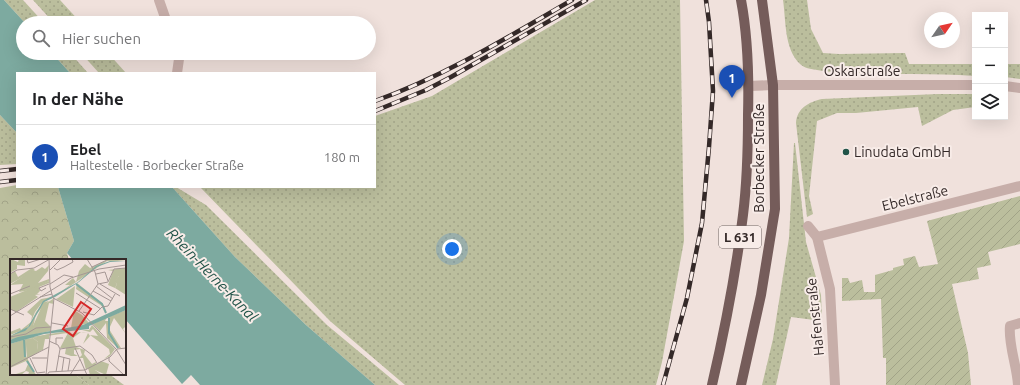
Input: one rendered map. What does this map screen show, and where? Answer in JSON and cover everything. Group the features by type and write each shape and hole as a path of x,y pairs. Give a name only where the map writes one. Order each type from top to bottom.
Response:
{"main road":[{"name":"Borbecker Straße","path":"712,385 722,343 743,214 748,136 749,86 741,0"},
{"name":"Borbecker Straße","path":"741,385 761,295 775,209 773,85 762,0"}],"street":[{"path":"159,0 165,16"},
{"path":"177,72 179,60"},
{"name":"Oskarstraße","path":"749,86 972,85"},
{"path":"1008,86 1020,88"},
{"name":"Ebelstraße","path":"817,237 1020,186"},
{"name":"Hafenstraße","path":"808,226 817,237 830,289 835,385"},
{"path":"1018,385 1014,354 1009,336 1010,326 1020,323"}],"green space":[{"path":"4,0 23,0 38,16 19,16"},
{"path":"33,0 60,0 75,16 48,16"},
{"path":"595,0 680,0 684,241 662,362 656,385 405,385 330,321 201,188 376,188 376,116 432,96"},
{"path":"783,0 807,0 811,29 823,53 905,53 909,64 972,64 972,76 850,73 812,69 800,64 795,58 788,42"},
{"path":"58,60 76,60 87,72 69,72"},
{"path":"87,60 114,60 125,72 98,72"},
{"path":"1008,64 1020,64 1020,79 1008,77"},
{"path":"972,94 972,107 953,110 922,126 918,107 856,113 837,113 817,121 809,196 813,214 807,217 796,123 799,113 804,106 822,99"},
{"path":"0,115 16,132 16,164 0,165"},
{"path":"794,143 806,242 821,295 822,321 791,317 776,385 762,385 773,339 789,238"},
{"path":"16,185 16,188 58,188 74,241 67,253 69,259 10,259 10,375 75,375 89,385 0,385 0,188"},
{"path":"173,188 178,188 206,205 327,325 399,385 375,385 306,325 235,257"},
{"path":"1020,196 1020,244 988,252 991,265 977,268 979,279 952,284 968,353 971,385 886,385 886,358 883,358 881,299 842,301 842,278 848,278 850,283 862,280 864,292 875,292 875,275 904,265 903,259 915,256 919,267 938,264 927,221"},
{"path":"75,375 110,375 124,385 89,385"}],"water":[{"path":"0,0 4,0 19,16 16,16 16,60 58,60 69,72 16,72 16,132 0,115"},
{"name":"Rhein-Herne-Kanal","path":"58,188 173,188 235,257 306,325 375,385 200,385 191,375 182,384 126,320 126,259 72,259 67,253 74,241"}],"railway":[{"path":"376,101 451,68 500,42 572,0"},
{"path":"376,111 426,90 451,77 586,0"},
{"path":"663,385 687,298 702,223 713,91 709,22 706,0"},
{"path":"0,171 16,169"},
{"path":"0,182 16,180"}],"place":[{"name":"Ebel","path":"732,98"},
{"name":"Linudata GmbH","path":"846,152"}]}
